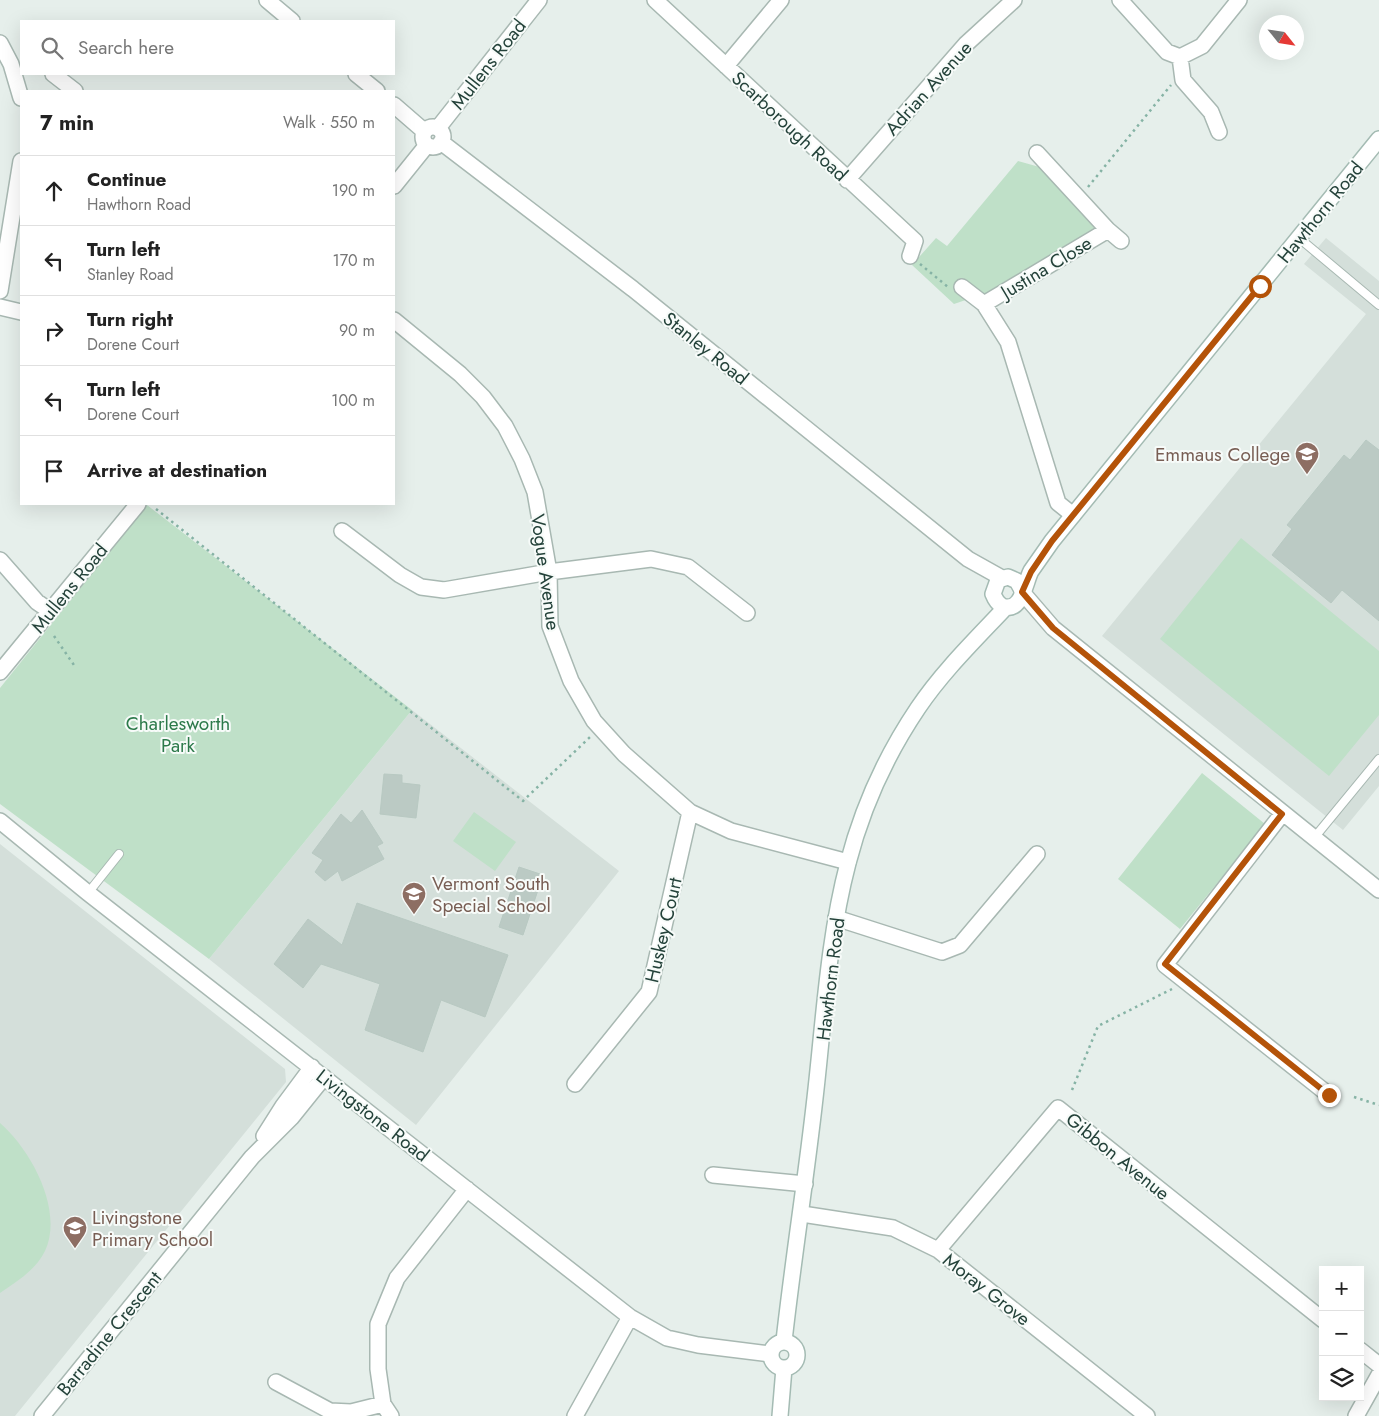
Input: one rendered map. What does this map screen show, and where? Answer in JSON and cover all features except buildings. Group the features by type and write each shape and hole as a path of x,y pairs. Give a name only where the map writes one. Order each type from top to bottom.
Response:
{"street":[{"path":"267,0 291,20"},
{"name":"Mullens Road","path":"395,185 539,0"},
{"name":"Scarborough Road","path":"655,0 915,241 913,258"},
{"path":"726,66 781,0"},
{"name":"Adrian Avenue","path":"847,180 966,44 1014,0"},
{"path":"1120,0 1167,52 1180,58"},
{"path":"1180,58 1202,46 1239,0"},
{"path":"0,43 16,62 20,91"},
{"path":"1180,58 1183,80 1211,112 1219,132"},
{"path":"54,75 74,90"},
{"path":"357,75 376,90"},
{"name":"Stanley Road","path":"395,107 633,289 968,560 1003,578"},
{"name":"Hawthorn Road","path":"1022,591 1031,572 1052,541 1379,139"},
{"name":"Justina Close","path":"1038,153 1121,242"},
{"path":"0,291 20,167"},
{"name":"Justina Close","path":"984,304 1108,230"},
{"path":"955,287 984,304 1008,342 1058,503 1073,515"},
{"path":"0,307 20,312"},
{"name":"Vogue Avenue","path":"395,321 460,374 483,398 505,426 522,460 535,492 549,572 550,626 571,681 594,721 624,754 690,812 731,831 848,862"},
{"name":"Mullens Road","path":"0,672 137,505"},
{"path":"342,531 400,575 421,587 444,590 549,572 651,559 688,567 747,614"},
{"name":"Hawthorn Road","path":"1003,578 1024,566 1052,541"},
{"path":"0,560 37,602 50,611"},
{"name":"Stanley Road","path":"968,560 993,593"},
{"path":"1053,628 1022,591 1018,581 1008,577 995,584 993,593 997,602 1031,616 1053,628 1282,814 1379,890"},
{"path":"1008,607 1017,604 1022,591"},
{"name":"Hawthorn Road","path":"966,648 989,610 993,593"},
{"name":"Hawthorn Road","path":"784,1341 802,1214 836,918 848,862 866,809 888,762 918,708 966,648 1008,607"},
{"name":"Huskey Court","path":"575,1084 649,992 690,812"},
{"path":"1282,814 1165,964 1329,1095"},
{"name":"Livingstone Road","path":"0,821 88,893 630,1317 667,1338 698,1345 770,1354"},
{"path":"836,918 942,952 960,945 1037,854"},
{"name":"Barradine Crescent","path":"252,1157 283,1106 312,1067"},
{"name":"Barradine Crescent","path":"48,1414 252,1157 291,1118 324,1077"},
{"name":"Gibbon Avenue","path":"938,1250 1058,1108 1319,1317"},
{"path":"713,1175 805,1184"},
{"path":"276,1382 330,1411 387,1410 378,1369 378,1324 397,1278 467,1189"},
{"name":"Moray Grove","path":"802,1214 893,1228 938,1250 1147,1416"},
{"path":"575,1416 630,1317"},
{"path":"784,1341 796,1348 797,1357 793,1365 784,1368 776,1366 770,1354 776,1343 784,1341"},
{"path":"1364,1353 1379,1365"},
{"path":"780,1416 784,1368"},
{"path":"1356,1416 1379,1374"}],"lane":[{"path":"1299,238 1379,305"},
{"path":"1314,838 1379,759"},
{"path":"88,893 119,854"}],"path":[{"path":"1087,188 1172,84"},
{"path":"913,258 955,287"},
{"path":"156,509 523,802 590,737"},
{"path":"54,636 76,668"},
{"path":"1072,1090 1098,1026 1174,988"},
{"path":"1354,1097 1379,1105"}],"shaded area":[{"name":"Emmaus College","path":"1326,238 1379,281 1379,786 1343,830 1102,636 1366,314 1304,264"},
{"name":"Vermont South Special School","path":"412,710 619,871 416,1125 209,959"},
{"name":"Livingstone Primary School","path":"0,844 285,1069 286,1082 15,1416 0,1416"}],"green space":[{"path":"1018,161 1043,168 1100,230 992,291 954,304 912,265 936,238 947,246"},
{"name":"Charlesworth Park","path":"147,505 412,710 209,959 0,804 0,688"},
{"path":"1241,538 1379,651 1379,715 1329,776 1160,639"},
{"path":"1202,773 1265,824 1180,929 1118,879"},
{"path":"474,812 516,842 495,871 453,841"},
{"path":"0,1123 23,1149 41,1182 47,1200 50,1235 45,1251 36,1264 25,1275 0,1293"}],"place":[{"name":"Emmaus College","path":"1307,475"},
{"name":"Vermont South Special School","path":"414,915"},
{"name":"Livingstone Primary School","path":"75,1249"}],"route":[{"path":"1260,286 1052,541 1031,572 1022,592 1034,609 1053,628 1282,814 1165,964 1329,1095"}]}
